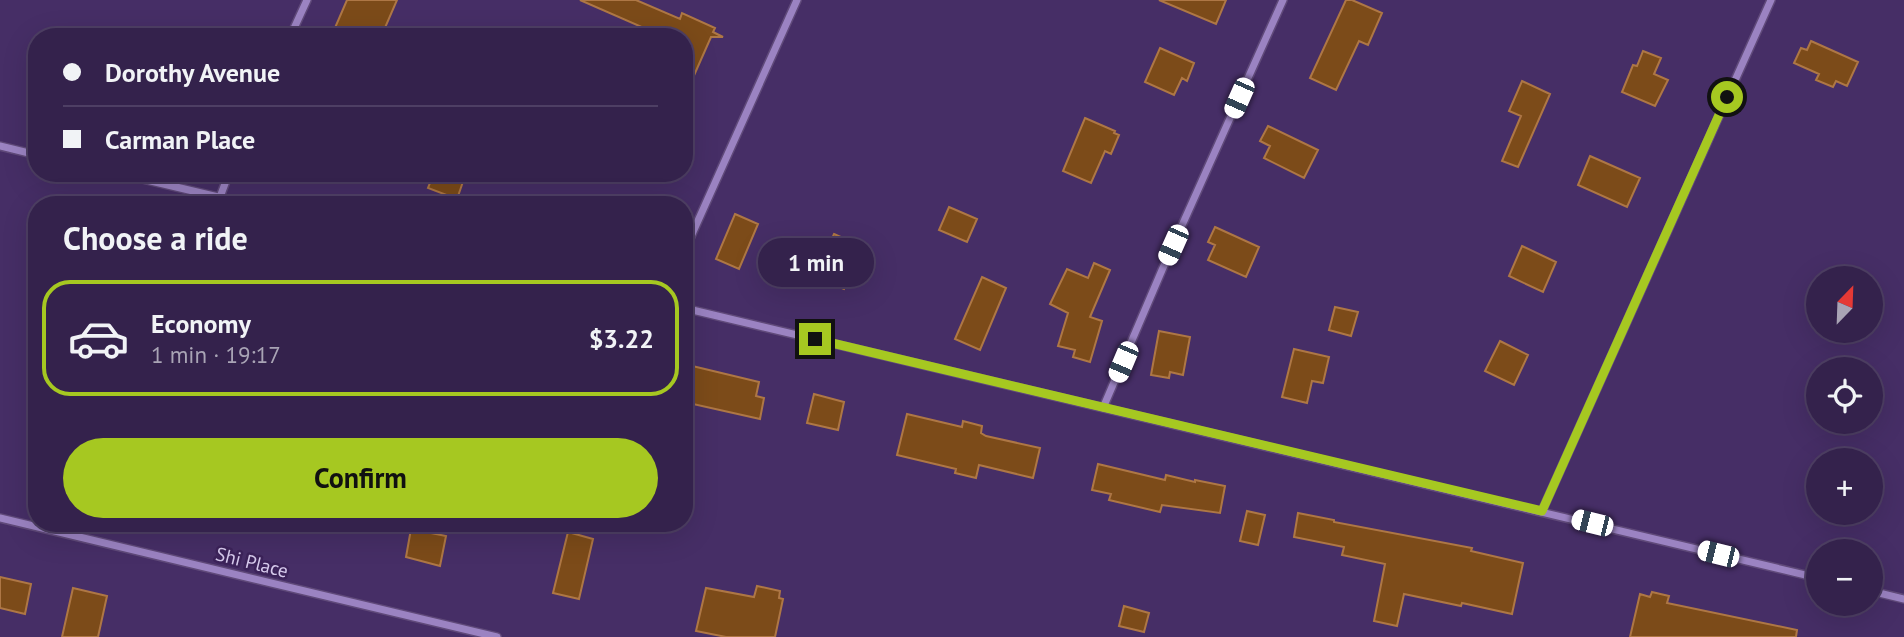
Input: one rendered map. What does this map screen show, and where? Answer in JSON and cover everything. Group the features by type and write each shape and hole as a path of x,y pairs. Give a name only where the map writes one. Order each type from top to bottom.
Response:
{"street":[{"path":"294,28 307,0"},
{"path":"693,232 797,0"},
{"path":"1103,408 1283,0"},
{"path":"1542,511 1771,0"},
{"path":"0,146 28,153"},
{"path":"156,182 216,196"},
{"path":"693,310 1806,575"},
{"name":"Shi Place","path":"0,518 28,525"},
{"name":"Shi Place","path":"58,532 497,637"},
{"path":"1883,594 1904,599"}],"building":[{"path":"347,0 397,0 385,28 335,28"},
{"path":"580,0 636,0 680,19 682,13 715,28 713,32 723,37 711,37 693,78 693,28 644,28"},
{"path":"1159,0 1226,0 1216,24"},
{"path":"1346,0 1382,13 1368,45 1359,41 1336,90 1310,78"},
{"path":"1811,41 1858,62 1847,86 1836,81 1833,87 1816,80 1819,74 1794,63 1801,48 1807,50"},
{"path":"1160,48 1194,63 1187,81 1182,78 1174,95 1145,82"},
{"path":"1643,51 1661,58 1654,74 1668,80 1655,106 1622,92 1633,65 1637,66"},
{"path":"1522,81 1550,94 1518,167 1502,161 1521,116 1509,111"},
{"path":"1085,118 1119,135 1111,154 1105,151 1091,183 1063,171"},
{"path":"1268,126 1318,150 1304,178 1264,158 1270,146 1260,141"},
{"path":"1590,156 1640,178 1627,207 1578,185"},
{"path":"430,182 463,182 458,196 449,196 428,188"},
{"path":"949,207 977,219 967,242 939,230"},
{"path":"735,214 758,224 739,269 716,259"},
{"path":"1215,227 1259,247 1246,277 1208,260 1215,245 1208,242"},
{"path":"834,234 863,247 844,289 815,277"},
{"path":"1522,246 1556,262 1543,292 1509,276"},
{"path":"1094,263 1110,270 1090,317 1102,321 1090,362 1073,357 1075,350 1058,346 1068,313 1050,304 1067,269 1088,278"},
{"path":"982,277 1006,288 980,350 955,339"},
{"path":"1335,307 1358,312 1351,336 1329,330"},
{"path":"1159,331 1190,337 1183,375 1170,372 1169,378 1151,375"},
{"path":"1500,341 1528,355 1514,385 1485,371"},
{"path":"1294,349 1329,357 1323,383 1312,381 1307,403 1282,397"},
{"path":"693,366 759,382 756,396 764,398 760,419 693,404"},
{"path":"814,394 844,402 838,430 807,423"},
{"path":"907,414 962,427 963,421 982,426 981,433 986,436 1040,448 1033,478 979,465 976,478 955,473 956,469 897,455"},
{"path":"1098,464 1165,480 1166,475 1225,486 1220,513 1162,505 1160,512 1109,500 1111,494 1092,490"},
{"path":"1247,511 1265,515 1258,545 1240,541"},
{"path":"1298,513 1472,548 1471,551 1523,563 1512,614 1404,594 1397,626 1374,621 1385,564 1342,555 1344,547 1294,537"},
{"path":"410,532 446,536 440,566 406,557"},
{"path":"568,532 593,539 579,599 553,593"},
{"path":"0,577 31,584 25,614 0,608"},
{"path":"757,586 780,591 779,598 783,599 775,637 726,637 696,631 706,588 754,597"},
{"path":"73,588 107,596 98,637 62,637"},
{"path":"1652,592 1669,596 1667,603 1797,630 1796,637 1630,637 1640,594 1650,597"},
{"path":"1124,606 1149,613 1144,632 1119,626"}],"route":[{"path":"815,339 1542,511 1727,97"}]}
